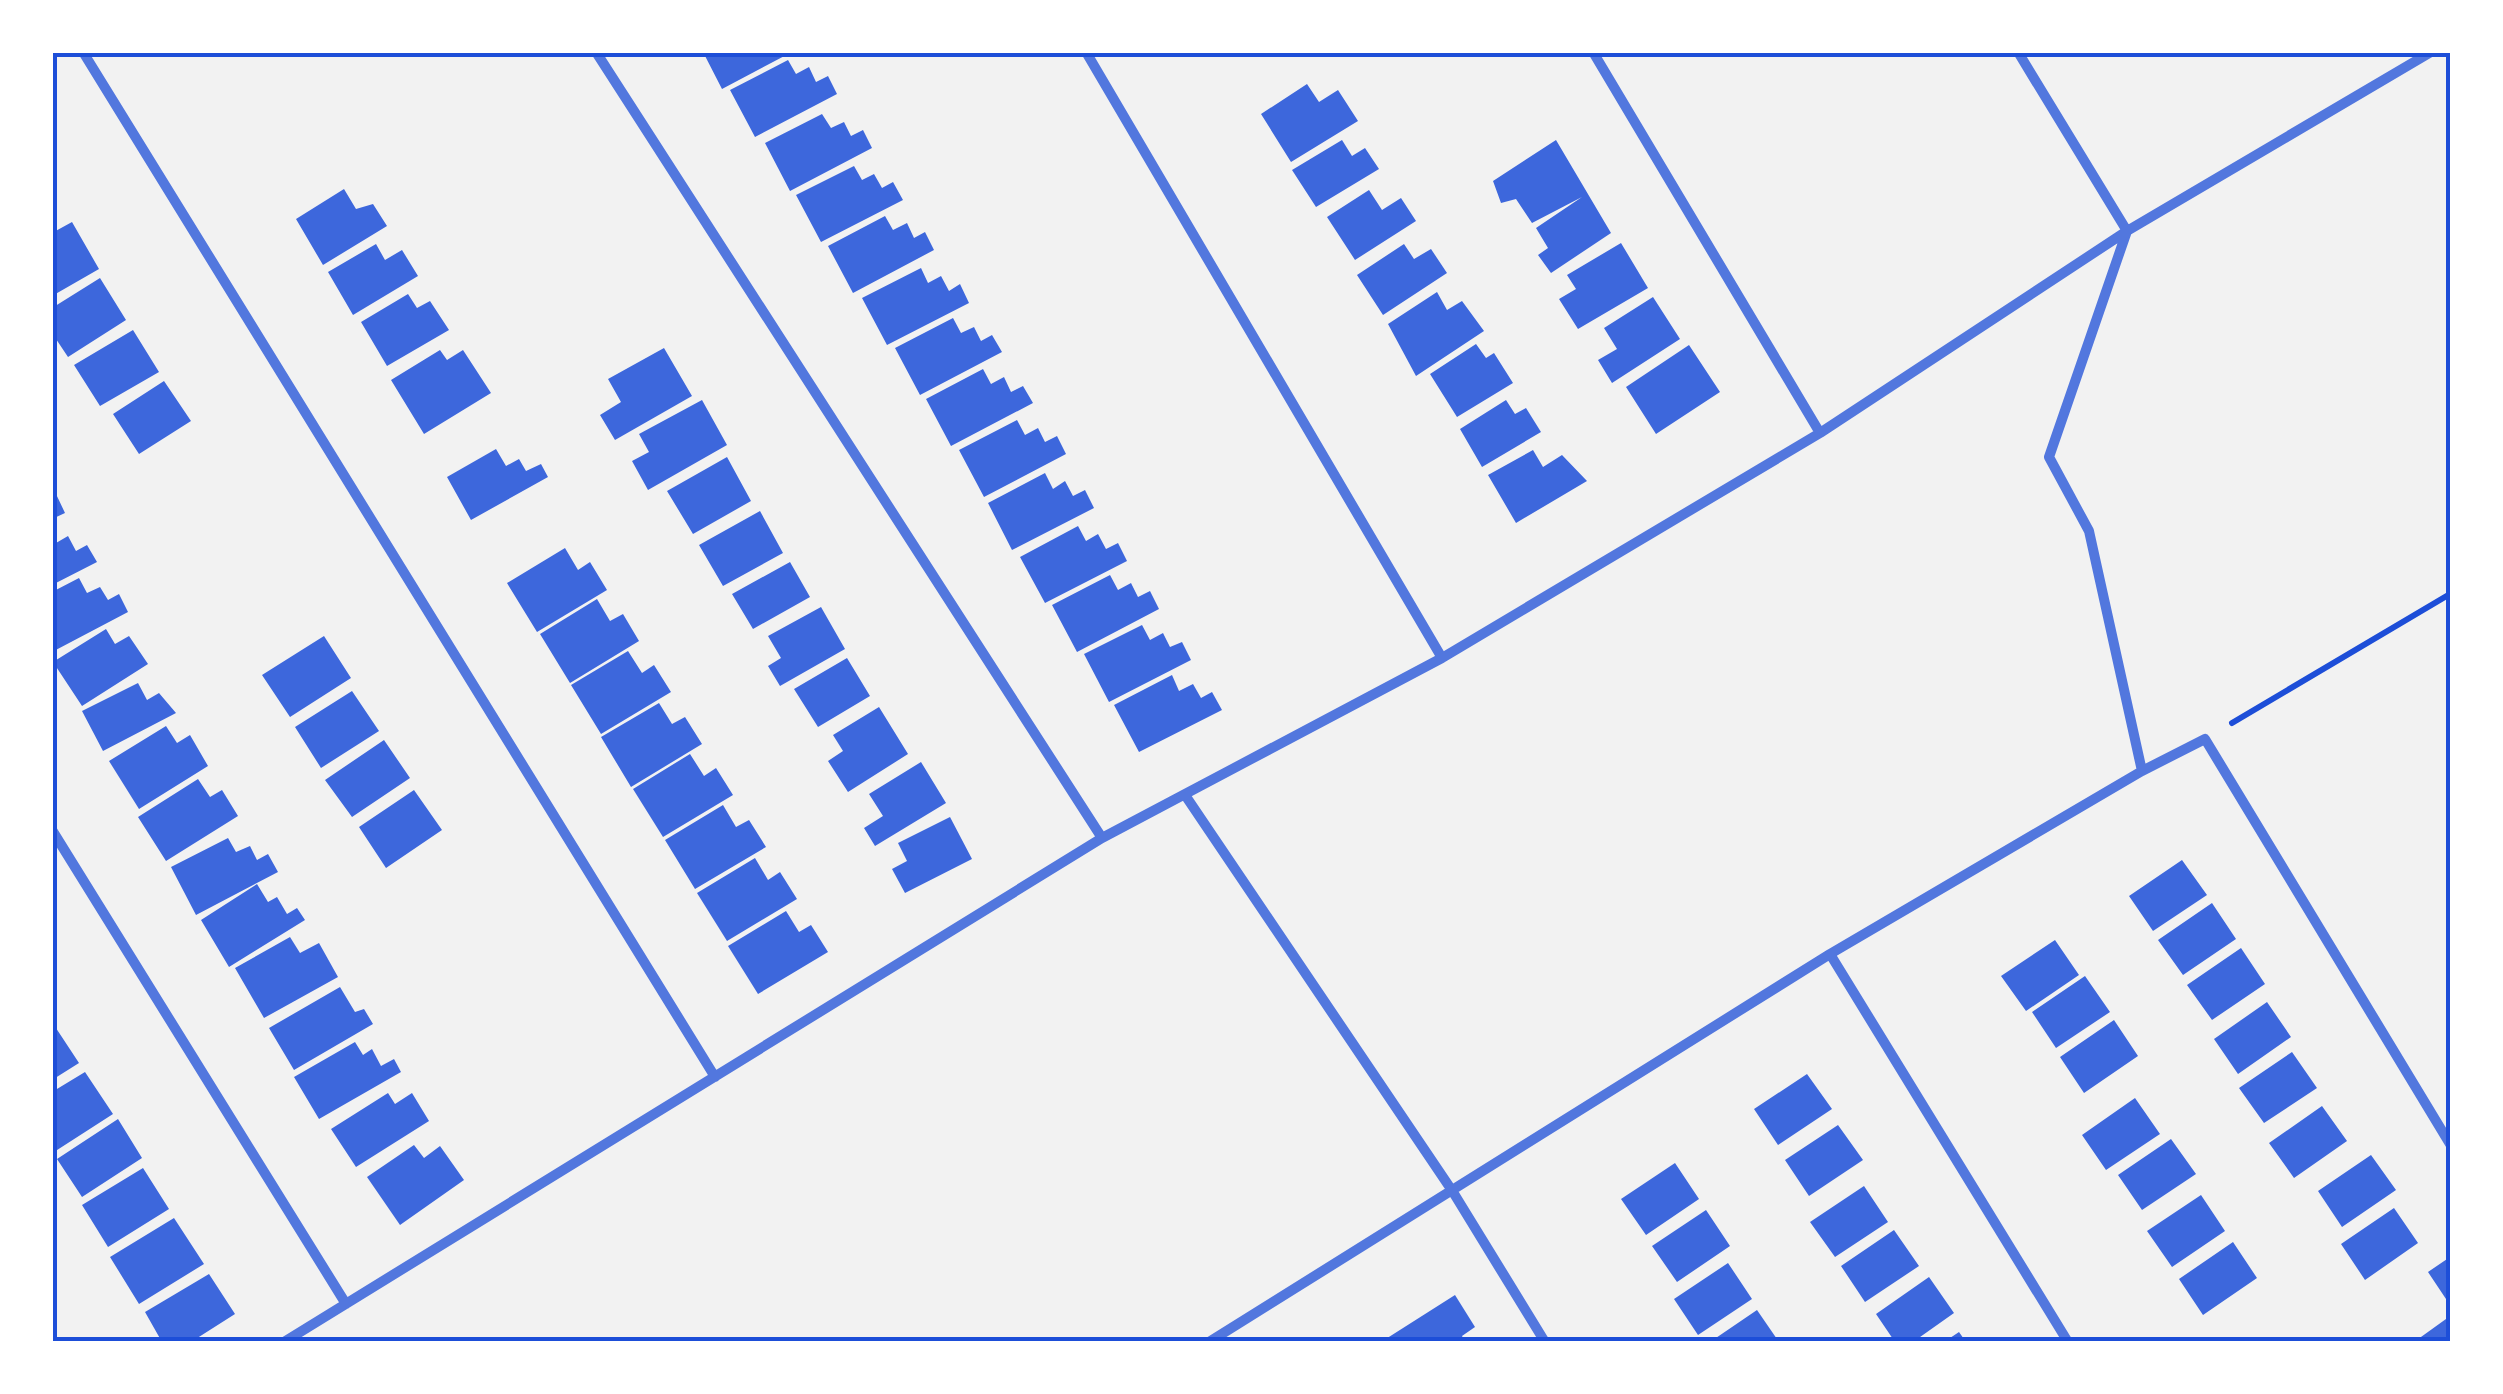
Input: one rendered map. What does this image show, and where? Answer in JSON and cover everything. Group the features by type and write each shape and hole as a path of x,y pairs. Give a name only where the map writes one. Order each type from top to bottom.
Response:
{"street":[{"path":"83,52 715,1077"},
{"path":"596,52 1102,838"},
{"path":"1086,52 1442,658"},
{"path":"1593,52 1820,433"},
{"path":"2018,52 2128,231"},
{"path":"284,1342 1102,838 1442,658 1820,433 2128,231 2431,52"},
{"path":"2128,231 2049,457 2089,530 2142,772"},
{"path":"1209,1342 1830,954 2205,739 2450,1144"},
{"path":"1185,795 1453,1192 1545,1342"},
{"path":"52,830 346,1304"},
{"path":"1830,954 2068,1342"}],"path":[{"path":"2205,739 2450,594"}],"building":[{"path":"703,52 792,52 722,89"},
{"path":"788,60 796,74 809,67 816,82 828,76 837,94 755,137 730,90"},
{"path":"1307,84 1319,102 1338,90 1358,121 1291,162 1261,114"},
{"path":"822,114 831,128 844,122 851,136 863,130 872,148 790,191 765,143"},
{"path":"1342,140 1352,156 1365,148 1379,169 1316,207 1292,170"},
{"path":"1556,140 1611,233 1551,273 1538,255 1548,248 1536,228 1582,197 1532,223 1516,199 1501,203 1493,181"},
{"path":"854,166 862,180 874,174 882,188 893,182 903,200 821,242 796,195"},
{"path":"344,189 356,209 373,204 387,226 323,265 296,219"},
{"path":"1369,190 1382,210 1401,198 1416,221 1355,260 1327,217"},
{"path":"885,216 893,230 907,223 914,238 925,232 934,250 853,293 828,246"},
{"path":"72,222 99,269 52,296 52,233"},
{"path":"1621,243 1648,288 1578,329 1559,299 1576,289 1567,275"},
{"path":"376,244 385,260 402,250 418,276 353,315 328,272"},
{"path":"1404,244 1414,259 1431,249 1447,273 1383,315 1357,275"},
{"path":"921,268 928,283 941,276 949,291 960,284 969,303 887,345 862,298"},
{"path":"100,278 126,320 68,357 52,333 52,308"},
{"path":"1437,292 1447,310 1462,301 1484,331 1416,376 1388,324"},
{"path":"408,294 417,308 430,301 449,330 387,366 361,322"},
{"path":"1653,297 1680,339 1612,383 1598,360 1617,349 1604,328"},
{"path":"953,318 961,333 974,327 981,341 992,335 1002,352 920,395 895,348"},
{"path":"133,330 159,372 100,406 74,365"},
{"path":"1476,344 1486,358 1494,353 1513,383 1457,417 1430,374"},
{"path":"1689,345 1720,392 1656,434 1626,387"},
{"path":"664,348 692,396 615,440 600,415 621,402 608,379"},
{"path":"440,350 447,360 463,350 491,393 424,434 391,380"},
{"path":"983,369 991,384 1004,377 1011,392 1023,386 1033,403 951,446 926,399"},
{"path":"164,381 191,421 139,454 113,414"},
{"path":"702,400 727,445 648,490 632,461 649,452 639,434"},
{"path":"1506,400 1515,414 1526,408 1541,432 1482,467 1460,429"},
{"path":"1017,420 1025,435 1038,428 1045,442 1057,436 1066,454 984,497 959,450"},
{"path":"496,449 506,466 519,459 526,471 541,464 548,477 471,520 447,477"},
{"path":"1533,450 1543,467 1562,455 1587,481 1516,523 1488,475"},
{"path":"727,457 751,501 693,534 667,491"},
{"path":"1045,473 1053,489 1065,481 1073,496 1085,490 1094,508 1012,550 988,503"},
{"path":"56,494 65,513 52,519 52,496"},
{"path":"760,511 783,553 723,586 699,545"},
{"path":"1078,526 1086,541 1098,534 1106,549 1118,543 1127,561 1045,603 1020,557"},
{"path":"68,536 76,551 87,545 97,562 52,585 52,537 56,543"},
{"path":"565,548 578,570 590,562 607,590 537,632 507,583"},
{"path":"790,562 810,597 753,629 732,594"},
{"path":"1110,575 1118,590 1131,583 1138,597 1150,591 1159,609 1077,652 1052,605"},
{"path":"79,578 87,593 100,587 108,600 119,594 128,612 52,652 52,592"},
{"path":"597,599 610,621 623,614 639,641 570,683 540,634"},
{"path":"821,607 845,649 780,686 768,666 781,658 768,636"},
{"path":"1142,625 1150,640 1163,633 1170,647 1182,642 1191,660 1109,702 1084,654"},
{"path":"106,629 115,644 129,636 148,664 82,706 53,662"},
{"path":"324,636 351,678 290,717 262,675"},
{"path":"628,651 642,673 654,665 671,692 601,734 571,685"},
{"path":"847,658 870,696 818,727 794,689"},
{"path":"1172,675 1179,691 1193,684 1201,698 1212,692 1222,710 1139,752 1114,705"},
{"path":"138,683 147,700 159,693 176,713 103,751 82,711"},
{"path":"352,691 379,731 321,768 295,727"},
{"path":"659,703 672,724 685,717 702,744 631,787 601,737"},
{"path":"879,707 908,754 848,792 828,761 843,751 833,735"},
{"path":"166,726 177,743 190,735 208,766 139,809 109,761"},
{"path":"384,740 410,778 352,817 325,780"},
{"path":"690,754 704,776 716,768 733,795 663,837 633,789"},
{"path":"921,762 946,803 875,846 864,828 883,816 869,794"},
{"path":"198,779 210,797 222,790 238,816 166,861 138,817"},
{"path":"414,790 442,830 386,868 359,827"},
{"path":"723,805 736,827 749,820 766,847 695,889 665,840"},
{"path":"950,817 972,859 905,893 892,869 907,861 898,843"},
{"path":"228,838 236,852 250,846 257,860 268,854 278,872 196,915 171,867"},
{"path":"755,858 768,880 780,872 797,899 727,941 697,893"},
{"path":"2182,860 2207,895 2153,931 2129,896"},
{"path":"257,884 268,902 277,897 287,914 297,908 305,920 229,967 201,920"},
{"path":"2212,903 2236,939 2183,975 2158,940"},
{"path":"786,911 799,932 811,925 828,952 758,994 728,946"},
{"path":"290,937 300,953 319,943 338,977 264,1018 235,968"},
{"path":"2055,940 2079,975 2026,1011 2001,976"},
{"path":"2241,948 2265,984 2212,1020 2187,985"},
{"path":"2085,976 2110,1012 2056,1048 2032,1012"},
{"path":"340,987 355,1012 364,1009 373,1024 294,1070 269,1028"},
{"path":"2267,1002 2291,1037 2238,1074 2214,1039"},
{"path":"2114,1020 2138,1056 2084,1093 2060,1057"},
{"path":"52,1022 79,1063 52,1080"},
{"path":"355,1042 363,1055 372,1049 381,1066 394,1059 401,1072 319,1119 294,1077"},
{"path":"2292,1052 2317,1088 2264,1123 2239,1088"},
{"path":"85,1072 113,1114 54,1152 52,1092"},
{"path":"1807,1074 1832,1109 1778,1145 1754,1109"},
{"path":"388,1093 395,1104 412,1093 429,1121 356,1167 331,1129"},
{"path":"2135,1098 2160,1134 2106,1170 2082,1135"},
{"path":"2322,1106 2347,1141 2294,1178 2269,1143"},
{"path":"118,1119 142,1158 82,1197 57,1159"},
{"path":"1838,1125 1863,1160 1809,1196 1785,1160"},
{"path":"2171,1139 2196,1174 2142,1210 2118,1175"},
{"path":"414,1145 424,1158 440,1146 464,1180 400,1225 367,1177"},
{"path":"2371,1155 2396,1190 2342,1227 2318,1191"},
{"path":"1675,1163 1699,1199 1646,1235 1621,1199"},
{"path":"143,1168 169,1209 108,1247 82,1205"},
{"path":"1864,1186 1888,1222 1835,1257 1810,1222"},
{"path":"2201,1195 2225,1231 2172,1267 2147,1231"},
{"path":"2394,1208 2418,1243 2365,1280 2341,1244"},
{"path":"1706,1210 1730,1246 1677,1282 1652,1246"},
{"path":"174,1218 204,1264 139,1304 110,1257"},
{"path":"1894,1230 1919,1266 1865,1302 1841,1266"},
{"path":"2233,1242 2257,1278 2203,1315 2179,1279"},
{"path":"2450,1257 2450,1305 2428,1272"},
{"path":"1728,1263 1752,1299 1698,1335 1674,1299"},
{"path":"209,1274 235,1314 191,1342 162,1342 145,1312"},
{"path":"1929,1277 1954,1313 1913,1342 1895,1342 1876,1314"},
{"path":"1455,1295 1475,1327 1462,1336 1465,1342 1381,1342"},
{"path":"1757,1310 1779,1342 1710,1342"},
{"path":"2446,1319 2450,1342 2414,1342"},
{"path":"1959,1332 1966,1342 1944,1342"}]}
